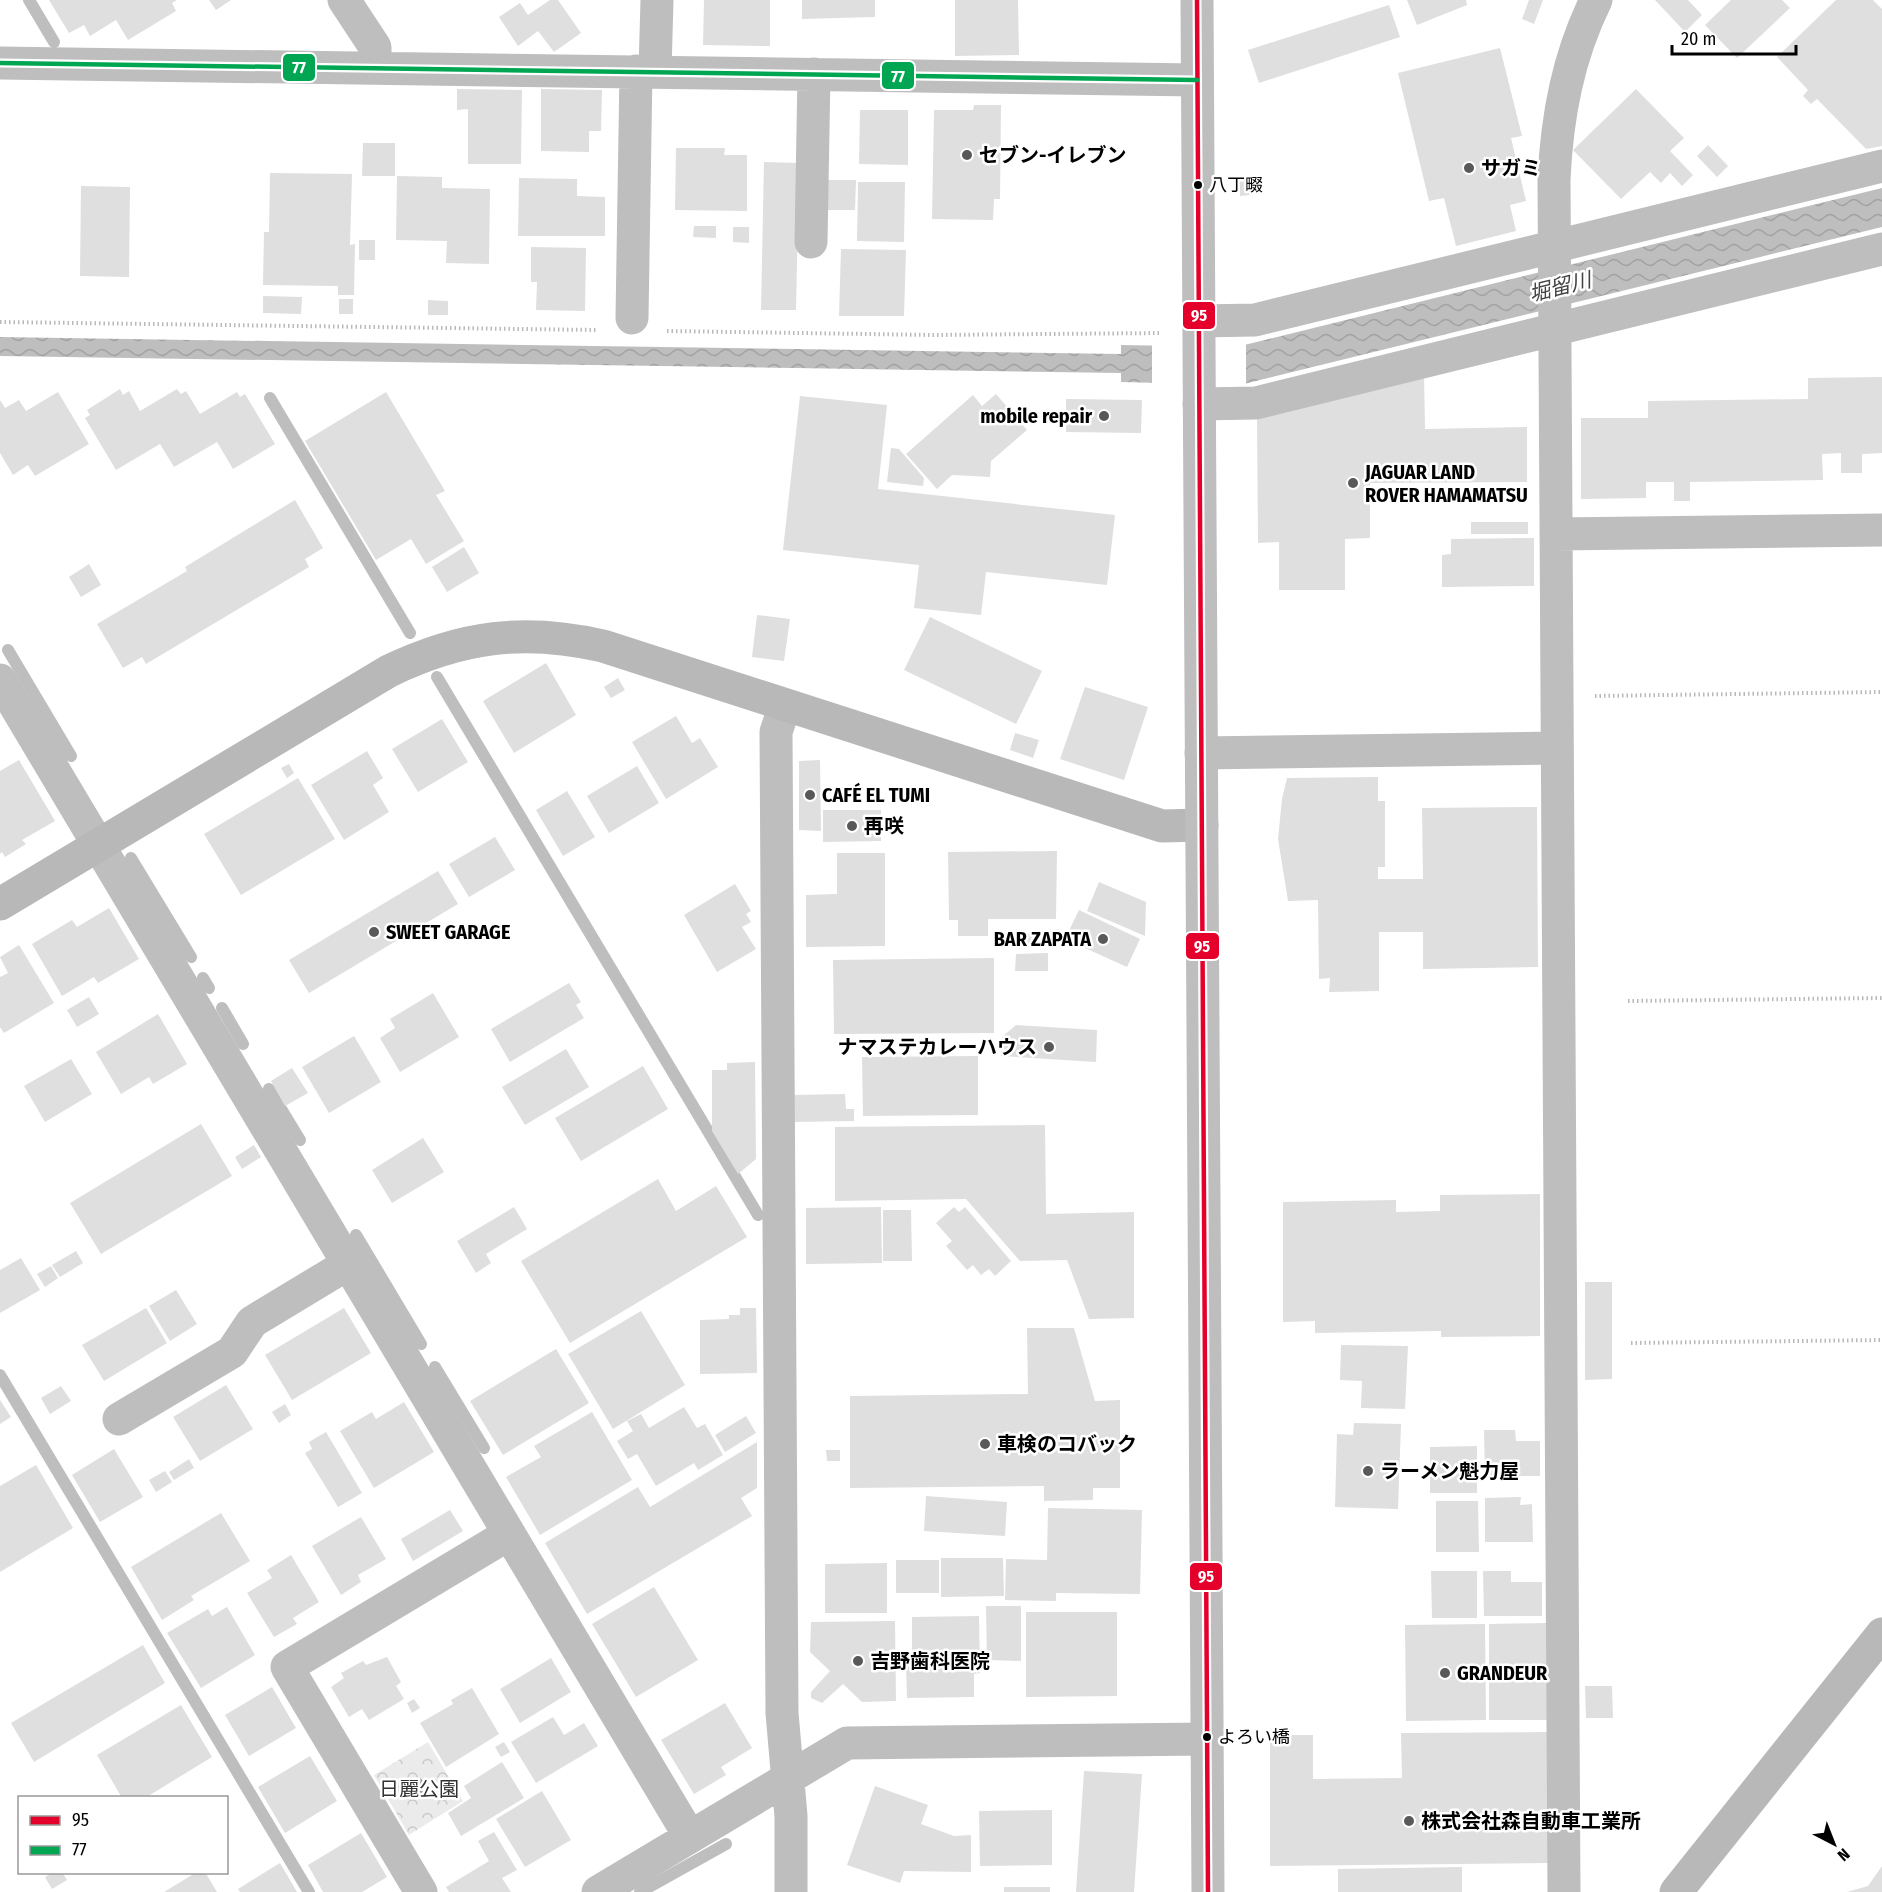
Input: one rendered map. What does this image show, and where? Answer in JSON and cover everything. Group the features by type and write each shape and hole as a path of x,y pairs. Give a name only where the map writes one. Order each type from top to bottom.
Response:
{"main road":[{"path":"344,0 375,47 375,68"},
{"path":"631,326 646,71 657,0"},
{"path":"1197,0 1208,1892"},
{"path":"1564,1892 1554,253 1556,137 1562,96 1573,55 1596,0"},
{"path":"0,63 1197,80"},
{"path":"811,242 814,74"},
{"path":"1199,332 1554,253 1882,166"},
{"path":"1199,395 1256,404 1555,324 1882,249"},
{"path":"1556,534 1882,530"},
{"path":"0,680 690,1837"},
{"path":"785,705 776,732 782,1701 788,1779 791,1892"},
{"path":"1201,753 1557,748"},
{"path":"118,1419 232,1352 252,1322 348,1264"},
{"path":"421,1892 287,1667 509,1534"},
{"path":"598,1892 847,1743 1207,1738"}],"street":[{"path":"0,904 389,671 447,647 478,640 530,636 572,639 1162,826 1202,825"},
{"path":"1676,1892 1882,1634"}],"path":[{"path":"0,322 631,326 933,335 1161,333"},
{"path":"1557,696 1882,692"},
{"path":"1628,1001 1882,998"},
{"path":"1631,1343 1882,1340"}],"green space":[{"name":"日麗公園","path":"428,1742 463,1801 409,1835 374,1775"}],"water":[{"name":"堀留川","path":"1882,188 1882,227 1240,385 1121,382 1121,373 0,356 0,337 1121,354 1121,345 1236,347"}],"pier":[{"path":"1152,343 1246,343 1246,386 1152,386"}],"building":[{"path":"49,0 177,0 172,3 176,11 128,40 116,20 90,36 84,25 69,33"},
{"path":"209,0 231,0 216,10"},
{"path":"550,0 558,0 581,33 554,52 538,31 518,46 499,17 520,3 528,15"},
{"path":"704,0 770,0 770,46 703,45"},
{"path":"802,0 875,0 875,17 802,19"},
{"path":"955,0 1018,0 1019,55 955,56"},
{"path":"1407,0 1466,0 1467,5 1417,25"},
{"path":"1529,0 1543,0 1534,24 1522,19"},
{"path":"1655,0 1688,0 1702,15 1685,32"},
{"path":"1731,0 1782,0 1790,8 1737,58 1705,25"},
{"path":"1836,0 1873,0 1882,9 1882,146 1866,149 1817,99 1811,104 1803,96 1808,90 1777,57"},
{"path":"1389,5 1400,37 1259,83 1248,50"},
{"name":"サガミ","path":"1500,48 1522,136 1511,138 1526,201 1510,205 1516,231 1456,246 1444,198 1429,201 1398,73"},
{"path":"457,89 522,90 521,164 468,164 468,109 457,110"},
{"path":"541,89 602,90 601,131 589,131 589,152 541,151"},
{"path":"1636,89 1684,138 1670,151 1693,175 1682,186 1670,173 1661,183 1650,172 1621,199 1573,150"},
{"name":"セブン-イレブン","path":"974,105 1001,105 1000,199 994,199 993,220 932,219 934,110 973,110"},
{"path":"860,110 908,110 908,165 859,164"},
{"path":"363,143 395,143 395,176 362,176"},
{"path":"1708,145 1728,166 1717,177 1697,156"},
{"path":"676,148 725,148 724,155 747,155 747,211 675,210"},
{"path":"764,162 799,163 796,310 761,310"},
{"path":"270,173 352,174 350,245 355,244 354,295 338,295 338,286 263,285 264,232 269,232"},
{"path":"1240,175 1250,175 1250,195 1240,196"},
{"path":"397,176 442,177 442,188 490,189 489,264 446,263 447,241 396,240"},
{"path":"519,178 577,179 577,196 605,197 605,236 518,236"},
{"path":"825,180 856,180 855,210 824,210"},
{"path":"858,182 905,182 904,242 857,241"},
{"path":"81,186 130,187 129,277 80,276"},
{"path":"694,226 716,226 716,238 693,237"},
{"path":"733,227 749,227 749,243 733,242"},
{"path":"359,240 375,240 375,260 359,260"},
{"path":"531,247 586,248 585,311 536,310 537,282 531,282"},
{"path":"841,249 906,250 904,316 839,316"},
{"path":"263,296 302,297 301,314 263,313"},
{"path":"339,299 353,299 353,314 339,314"},
{"path":"428,300 448,301 448,315 428,315"},
{"name":"JAGUAR LAND ROVER HAMAMATSU","path":"1424,374 1425,429 1527,427 1527,482 1370,483 1370,538 1345,539 1345,590 1279,590 1279,542 1258,543 1257,415"},
{"path":"1882,377 1882,453 1862,454 1862,473 1841,473 1841,453 1822,454 1823,480 1690,482 1690,501 1674,501 1674,482 1646,482 1646,498 1581,499 1581,418 1648,418 1648,401 1808,399 1808,378"},
{"path":"120,389 123,395 129,391 140,411 177,389 181,394 186,391 200,414 237,392 240,397 245,394 275,444 233,469 217,442 174,467 160,444 116,470 85,418 90,415 87,410"},
{"path":"58,392 89,444 35,476 28,465 13,475 0,453 0,400 5,408 19,400 26,411"},
{"path":"386,392 445,491 436,495 464,541 426,564 411,539 376,560 305,441"},
{"path":"996,394 1027,430 991,461 990,477 952,475 937,489 906,454 973,395 982,406"},
{"path":"800,396 887,405 878,489 1115,515 1107,585 986,572 981,615 914,608 919,565 783,550"},
{"name":"mobile repair","path":"1066,399 1142,400 1141,433 1066,432"},
{"path":"891,448 899,449 924,478 923,486 887,482"},
{"path":"295,500 323,548 305,559 309,567 146,664 142,657 123,668 97,624 187,571 185,567"},
{"path":"1471,522 1528,522 1528,534 1471,534"},
{"path":"1534,538 1534,586 1442,587 1442,555 1451,554 1451,539"},
{"path":"464,547 479,573 447,592 432,567"},
{"path":"89,564 101,585 81,597 69,577"},
{"path":"757,615 790,619 784,661 752,657"},
{"path":"930,617 1042,671 1016,724 904,670"},
{"path":"546,663 576,715 514,753 483,701"},
{"path":"618,678 625,690 611,698 604,687"},
{"path":"1085,687 1148,707 1124,780 1060,759"},
{"path":"676,716 692,743 700,738 718,767 666,799 632,742"},
{"path":"442,719 468,762 418,792 392,749"},
{"path":"1015,733 1039,740 1033,758 1010,750"},
{"path":"367,751 383,778 373,785 389,812 344,840 311,785"},
{"path":"19,760 55,821 22,840 26,844 5,857 2,852 0,854 0,771"},
{"path":"820,760 821,831 799,830 799,761"},
{"path":"289,764 294,773 287,778 281,768"},
{"path":"637,766 659,803 609,833 587,796"},
{"path":"1378,777 1378,801 1385,801 1385,867 1378,867 1378,879 1423,879 1422,808 1537,807 1538,967 1423,969 1423,932 1379,932 1379,991 1329,992 1330,978 1319,979 1318,900 1288,901 1278,839 1282,799 1287,778"},
{"path":"298,778 335,839 241,895 204,834"},
{"path":"567,791 595,837 563,856 536,810"},
{"name":"再咲","path":"823,810 881,810 881,841 823,842"},
{"path":"495,837 515,870 469,897 449,864"},
{"path":"1057,851 1056,919 988,919 988,936 958,936 958,920 949,920 948,852"},
{"path":"837,853 885,853 885,946 806,947 806,895 837,894"},
{"name":"SWEET GARAGE","path":"438,871 458,904 309,993 289,960"},
{"path":"1099,882 1146,902 1145,936 1087,911"},
{"path":"735,884 751,911 746,914 751,922 742,927 756,949 717,972 684,915"},
{"path":"109,908 139,959 98,983 94,977 62,996 32,944 72,920 77,927"},
{"name":"BAR ZAPATA","path":"1079,910 1140,939 1127,967 1065,939"},
{"path":"1059,929 1059,941 1049,942 1049,930"},
{"path":"1038,933 1039,947 1008,947 1008,934"},
{"path":"19,945 54,1003 4,1033 0,1027 0,977 8,973 0,957"},
{"path":"1048,953 1048,971 1015,971 1016,954"},
{"path":"994,958 994,1033 834,1034 833,960"},
{"path":"569,983 581,1002 576,1005 584,1018 510,1062 491,1029"},
{"path":"433,993 459,1037 400,1072 380,1038 395,1028 390,1019"},
{"path":"89,997 99,1014 77,1027 67,1010"},
{"path":"158,1014 187,1064 153,1084 149,1077 121,1094 96,1052"},
{"name":"ナマステカレーハウス","path":"1016,1025 1097,1030 1096,1062 1001,1056 1002,1037"},
{"path":"354,1036 381,1082 329,1113 302,1067"},
{"path":"566,1049 589,1087 525,1125 502,1087"},
{"path":"978,1056 978,1115 863,1116 862,1057"},
{"path":"71,1059 92,1094 45,1122 24,1086"},
{"path":"755,1062 756,1159 738,1174 712,1131 712,1070 727,1070 727,1063"},
{"path":"643,1066 668,1109 581,1161 555,1118"},
{"path":"292,1068 308,1093 285,1106 271,1081"},
{"path":"845,1094 846,1109 854,1109 854,1121 793,1122 793,1095"},
{"path":"201,1124 232,1176 101,1254 70,1203"},
{"path":"1045,1125 1046,1214 1134,1212 1134,1318 1089,1319 1067,1260 1020,1261 966,1199 835,1201 835,1127"},
{"path":"423,1138 444,1172 392,1203 372,1170"},
{"path":"254,1145 261,1157 242,1169 235,1157"},
{"path":"658,1179 676,1211 716,1186 747,1237 570,1343 521,1261"},
{"path":"1540,1194 1540,1336 1441,1337 1441,1331 1315,1333 1315,1321 1283,1322 1283,1202 1396,1200 1396,1212 1440,1211 1440,1195"},
{"path":"514,1207 527,1229 486,1254 491,1263 476,1273 457,1241"},
{"path":"881,1207 882,1263 806,1264 806,1208"},
{"path":"954,1207 959,1212 965,1207 1011,1261 995,1276 989,1269 981,1275 973,1265 967,1270 946,1246 952,1241 936,1223"},
{"path":"883,1210 911,1210 912,1261 883,1261"},
{"path":"76,1251 83,1263 60,1277 52,1265"},
{"path":"21,1258 40,1290 0,1313 0,1270"},
{"path":"51,1266 58,1278 45,1287 37,1274"},
{"path":"1585,1282 1612,1282 1612,1379 1585,1380"},
{"path":"176,1290 197,1324 170,1341 149,1306"},
{"path":"146,1308 167,1343 104,1381 82,1345"},
{"path":"344,1308 371,1353 292,1400 265,1355"},
{"path":"740,1308 756,1308 757,1373 700,1374 700,1320 729,1319 729,1315 740,1315"},
{"path":"641,1311 685,1385 613,1429 568,1354"},
{"name":"車検のコバック","path":"1027,1328 1074,1328 1095,1401 1120,1400 1120,1488 1093,1488 1093,1500 1044,1501 1044,1486 850,1488 850,1396 1028,1394"},
{"path":"1341,1345 1408,1346 1405,1409 1361,1408 1362,1381 1340,1380"},
{"path":"556,1349 589,1403 503,1455 470,1401"},
{"path":"226,1385 253,1429 200,1461 173,1417"},
{"path":"61,1386 71,1401 50,1414 41,1398"},
{"path":"0,1400 11,1417 0,1424"},
{"path":"404,1402 434,1452 374,1488 340,1431 372,1412 376,1419"},
{"path":"285,1404 291,1415 279,1423 272,1412"},
{"path":"684,1407 697,1428 705,1424 723,1455 698,1470 694,1463 656,1486 637,1454 628,1459 617,1441 633,1431 627,1421 641,1414 649,1428"},
{"path":"592,1412 632,1480 540,1535 506,1477 541,1457 534,1446"},
{"path":"746,1416 756,1433 725,1452 715,1435"},
{"name":"ラーメン魁力屋","path":"1354,1423 1401,1424 1398,1509 1335,1507 1337,1434 1353,1435"},
{"path":"1484,1430 1515,1430 1516,1441 1540,1441 1540,1476 1485,1476"},
{"path":"326,1432 362,1493 338,1507 305,1453 312,1449 309,1442"},
{"path":"757,1442 757,1488 741,1498 752,1516 587,1614 545,1543 638,1487 650,1507"},
{"path":"1477,1446 1477,1493 1430,1493 1430,1447"},
{"path":"114,1449 143,1497 100,1522 72,1475"},
{"path":"826,1450 840,1450 840,1461 827,1461"},
{"path":"189,1459 194,1468 174,1480 169,1472"},
{"path":"36,1465 73,1528 0,1572 0,1486"},
{"path":"165,1471 172,1482 156,1492 149,1480"},
{"path":"926,1496 1007,1502 1005,1536 924,1531"},
{"path":"1521,1497 1520,1505 1532,1504 1533,1542 1485,1542 1485,1498"},
{"path":"1436,1501 1478,1501 1479,1552 1436,1552"},
{"path":"1048,1508 1142,1510 1140,1594 1056,1593 1056,1601 1005,1600 1006,1559 1047,1560"},
{"path":"450,1510 463,1531 413,1561 401,1539"},
{"path":"221,1513 250,1561 191,1596 194,1600 162,1620 131,1567"},
{"path":"361,1517 386,1559 358,1575 361,1582 341,1595 312,1546"},
{"path":"291,1555 319,1602 293,1618 297,1624 274,1637 247,1593 272,1578 267,1570"},
{"path":"941,1558 1003,1558 1004,1596 941,1597"},
{"path":"896,1560 939,1560 939,1593 896,1593"},
{"path":"887,1563 887,1613 825,1613 825,1564"},
{"path":"1431,1571 1477,1571 1477,1618 1432,1618"},
{"path":"1483,1571 1511,1571 1511,1582 1542,1582 1542,1616 1484,1616"},
{"path":"654,1587 698,1660 636,1697 592,1624"},
{"path":"986,1606 1021,1606 1021,1661 987,1660"},
{"path":"227,1607 255,1655 201,1688 167,1633 208,1609 212,1616"},
{"path":"1026,1612 1117,1612 1117,1696 1026,1697"},
{"path":"979,1616 980,1673 974,1674 974,1697 907,1698 906,1664 912,1664 912,1617"},
{"name":"吉野歯科医院","path":"895,1621 896,1701 862,1702 843,1684 822,1703 811,1698 811,1692 830,1671 810,1652 811,1622"},
{"path":"1546,1623 1547,1720 1489,1720 1489,1624"},
{"name":"GRANDEUR","path":"1485,1624 1486,1720 1406,1721 1405,1625"},
{"path":"143,1645 165,1683 34,1762 11,1723"},
{"path":"387,1657 401,1682 396,1686 404,1699 369,1720 362,1709 349,1717 331,1687 344,1678 341,1673 363,1661 366,1665"},
{"path":"551,1658 571,1692 520,1723 500,1689"},
{"path":"1585,1686 1612,1686 1613,1718 1586,1718"},
{"path":"272,1687 296,1728 249,1756 225,1715"},
{"path":"472,1688 499,1734 446,1767 420,1723 453,1704 451,1700"},
{"path":"414,1699 420,1708 412,1713 407,1703"},
{"path":"725,1703 752,1748 721,1767 726,1775 694,1794 661,1740"},
{"path":"181,1705 212,1757 148,1796 121,1796 97,1755"},
{"path":"553,1717 564,1735 584,1723 598,1746 536,1783 511,1742"},
{"name":"株式会社森自動車工業所","path":"1548,1732 1549,1863 1270,1866 1270,1735 1313,1735 1313,1779 1402,1778 1401,1733"},
{"path":"504,1742 510,1752 501,1757 495,1747"},
{"path":"310,1756 337,1801 285,1833 258,1787"},
{"path":"502,1762 524,1798 461,1836 448,1813 471,1798 464,1786"},
{"path":"1084,1771 1142,1774 1134,1892 1076,1892"},
{"path":"875,1786 928,1805 921,1824 954,1836 971,1835 971,1872 904,1871 900,1883 847,1865"},
{"path":"542,1791 571,1840 525,1867 496,1819"},
{"path":"1052,1810 1052,1865 980,1866 979,1811"},
{"path":"494,1832 517,1870 502,1878 511,1892 449,1892 446,1887 489,1861 478,1841"},
{"path":"361,1833 387,1877 362,1892 323,1892 308,1865"},
{"path":"280,1863 297,1892 240,1892 238,1889"},
{"path":"1882,1866 1882,1892 1847,1892 1868,1886"},
{"path":"1462,1867 1462,1892 1338,1892 1338,1869"},
{"path":"50,1874 63,1874 67,1880 52,1889 45,1877"},
{"path":"194,1874 206,1874 217,1892 164,1892"},
{"path":"1004,1887 1050,1887 1050,1892 1004,1892"}],"waterway":[{"path":"29,0 54,42"},
{"path":"270,398 410,633"},
{"path":"8,650 71,756"},
{"path":"437,677 758,1215"},
{"path":"131,858 191,957"},
{"path":"203,978 209,988"},
{"path":"222,1008 243,1044"},
{"path":"269,1089 300,1140"},
{"path":"356,1235 421,1344"},
{"path":"435,1367 484,1448"},
{"path":"0,1375 309,1892"},
{"path":"640,1892 726,1844"}],"transit line":[{"name":"95","path":"1197,0 1208,1892"},
{"name":"77","path":"0,63 1197,80"}],"place":[{"name":"セブン-イレブン","path":"967,155"},
{"name":"サガミ","path":"1469,168"},
{"name":"八丁畷","path":"1198,185"},
{"name":"mobile repair","path":"1104,416"},
{"name":"JAGUAR LAND ROVER HAMAMATSU","path":"1353,483"},
{"name":"CAFÉ EL TUMI","path":"810,795"},
{"name":"再咲","path":"852,826"},
{"name":"SWEET GARAGE","path":"374,932"},
{"name":"BAR ZAPATA","path":"1103,939"},
{"name":"ナマステカレーハウス","path":"1049,1047"},
{"name":"車検のコバック","path":"985,1444"},
{"name":"ラーメン魁力屋","path":"1368,1471"},
{"name":"吉野歯科医院","path":"858,1661"},
{"name":"GRANDEUR","path":"1445,1673"},
{"name":"よろい橋","path":"1207,1737"},
{"name":"株式会社森自動車工業所","path":"1409,1821"}]}
